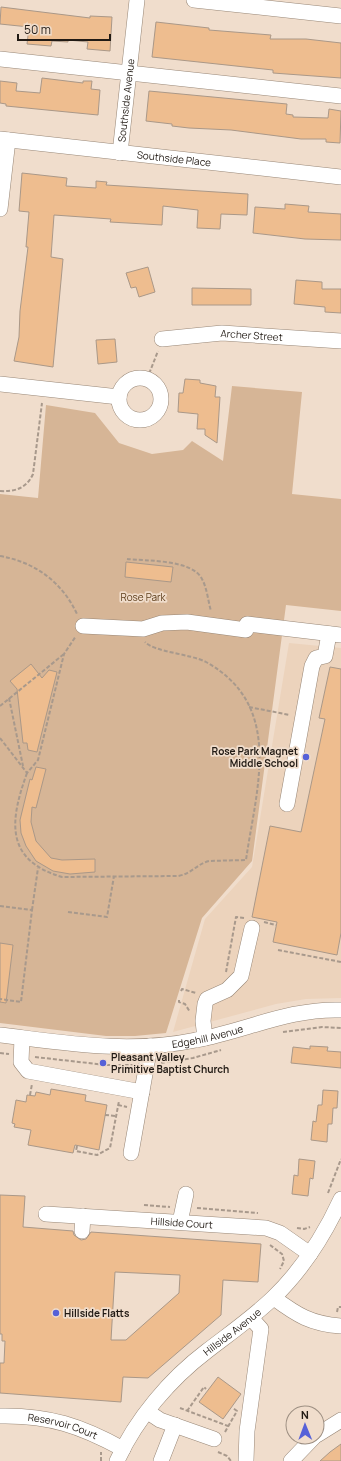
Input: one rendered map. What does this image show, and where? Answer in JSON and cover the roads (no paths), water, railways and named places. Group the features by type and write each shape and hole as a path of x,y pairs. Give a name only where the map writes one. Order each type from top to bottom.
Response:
{"street":[{"name":"Southside Avenue","path":"120,153 137,0"},
{"path":"194,0 341,16"},
{"path":"0,59 341,96"},
{"path":"0,209 4,140"},
{"name":"Southside Place","path":"4,140 341,177"},
{"name":"Archer Street","path":"162,338 222,333 341,341"},
{"path":"139,378 147,379 157,386 162,398 159,410 150,418 138,420 126,416 119,405 119,397 124,385 131,380 139,378"},
{"path":"0,384 119,397"},
{"path":"83,626 143,630 162,623 187,622 246,630 247,624 335,635 325,656 316,658 312,666 286,804"},
{"path":"204,1038 203,1021 207,999 227,990 241,976 255,923"},
{"name":"Edgehill Avenue","path":"0,1036 105,1048 150,1046 204,1038 286,1015 314,1011 341,1010"},
{"path":"22,1038 21,1062 28,1070 142,1092"},
{"path":"131,1153 150,1046"},
{"name":"Hillside Avenue","path":"120,1455 148,1412 168,1387 191,1365 274,1298 297,1273 310,1254 336,1222 341,1199"},
{"name":"Hillside Court","path":"46,1214 83,1216 183,1208 266,1228 280,1233 310,1254"},
{"path":"82,1231 83,1216"},
{"path":"274,1298 306,1320 341,1326"},
{"path":"246,1461 247,1431 260,1329 251,1318"},
{"path":"148,1412 160,1420 219,1443"},
{"name":"Reservoir Court","path":"0,1416 39,1417 68,1423 98,1436 120,1455"},
{"path":"325,1430 341,1420"},
{"path":"161,1461 175,1425"},
{"path":"290,1461 306,1445"}],"place":[{"name":"Rose Park Magnet Middle School","path":"306,757"},
{"name":"Pleasant Valley Primitive Baptist Church","path":"103,1063"},
{"name":"Hillside Flatts","path":"56,1313"}],"park label":[{"name":"Rose Park","path":"143,597"}]}
